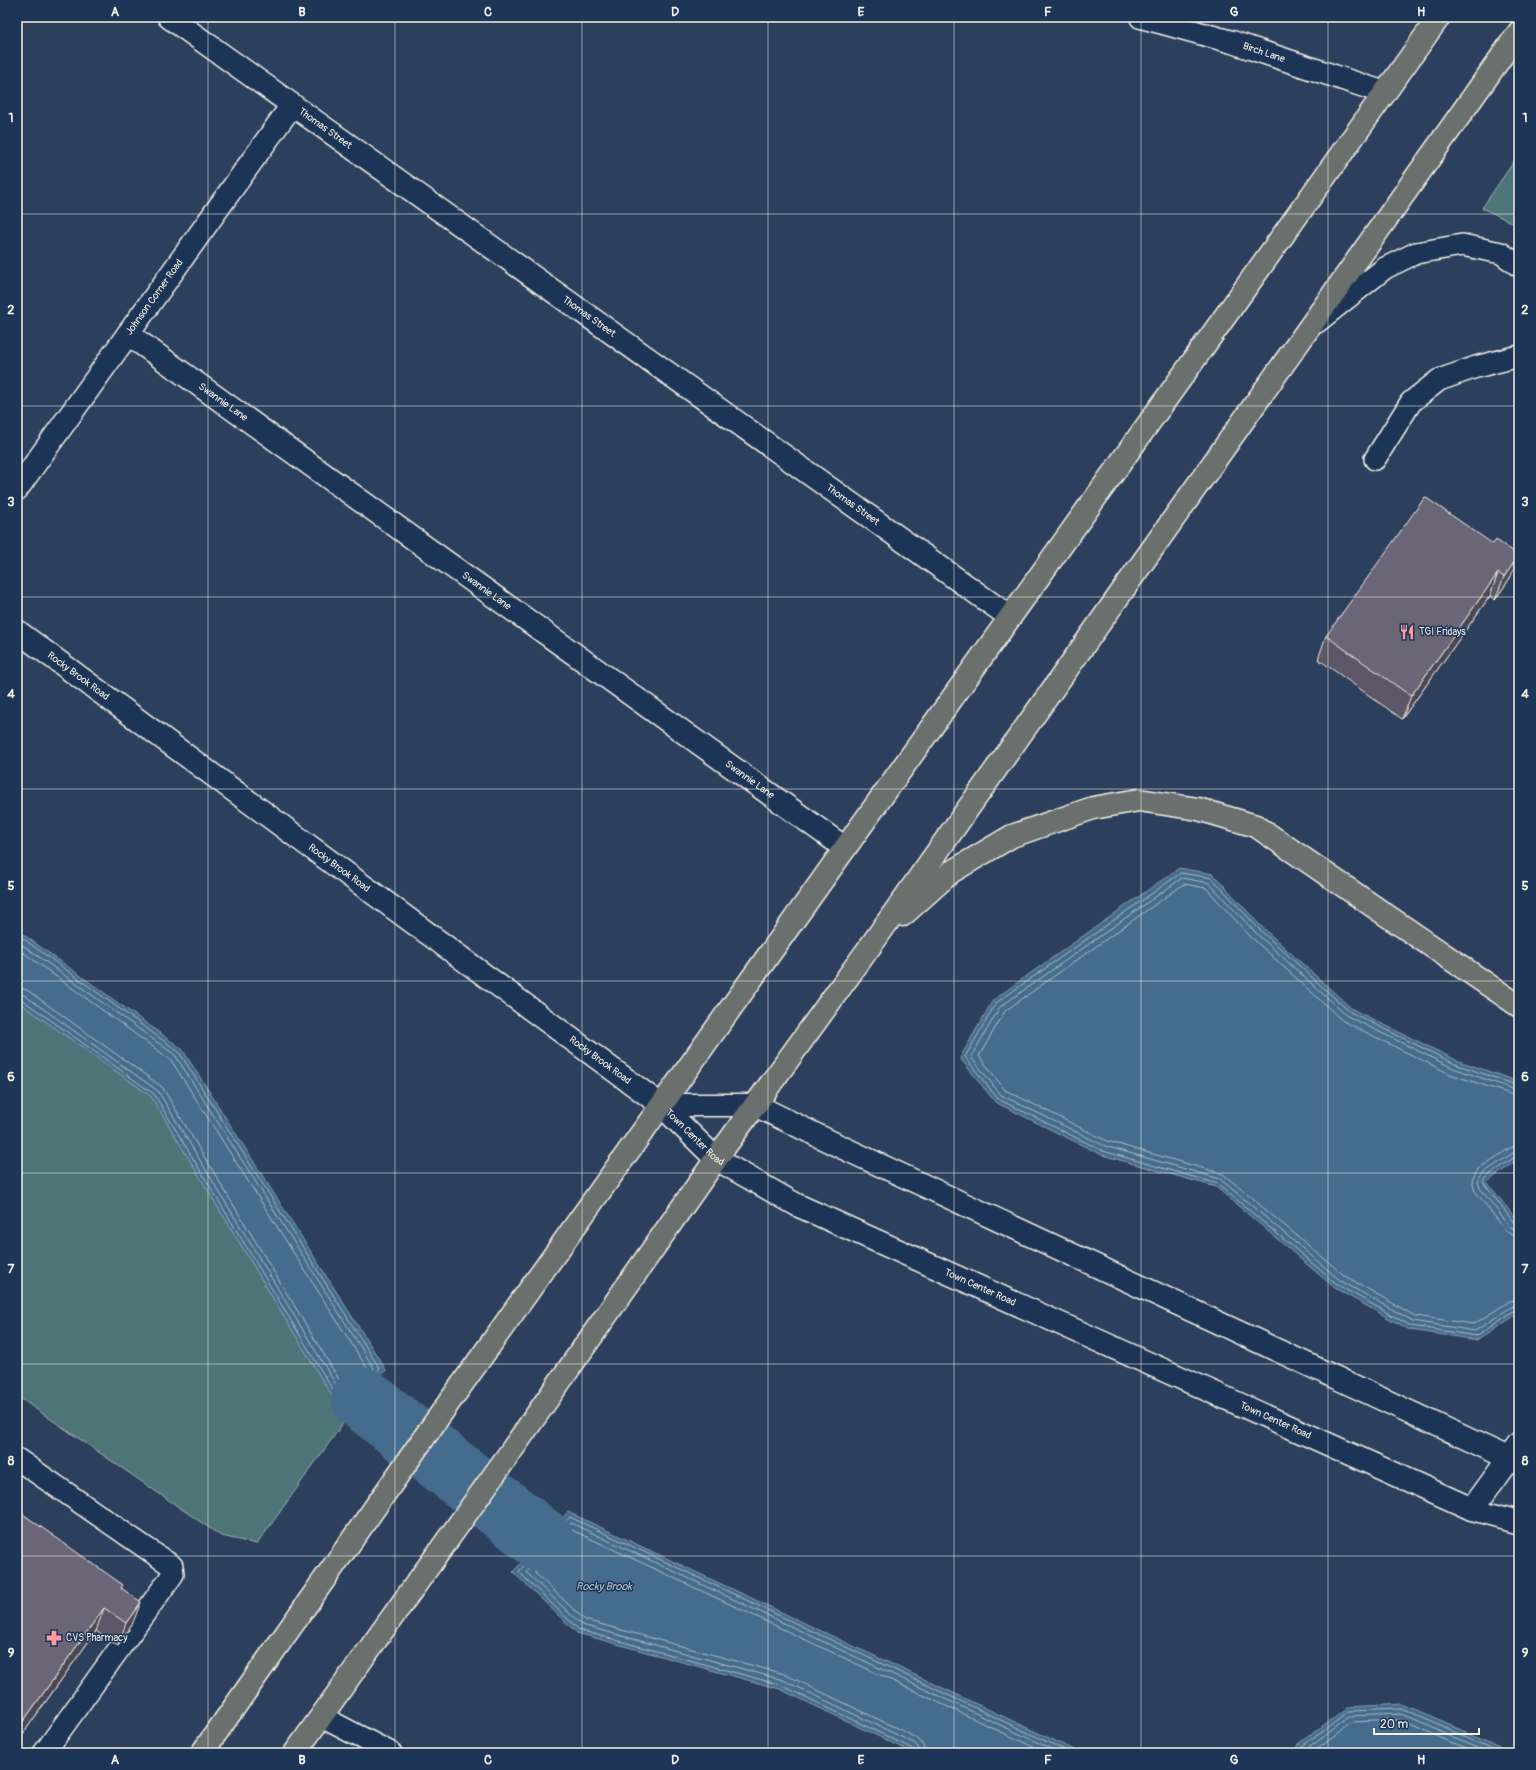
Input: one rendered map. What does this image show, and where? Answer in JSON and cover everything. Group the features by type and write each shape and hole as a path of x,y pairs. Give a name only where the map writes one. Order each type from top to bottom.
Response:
{"highway":[{"path":"202,1753 661,1104 1439,17"},
{"path":"295,1753 458,1526 716,1159 874,941 1519,32"},
{"path":"874,941 951,872 1012,836 1092,808 1139,800 1198,809 1256,826 1519,1006"}],"street":[{"name":"Thomas Street","path":"169,17 1010,618"},
{"name":"Birch Lane","path":"1141,17 1232,42 1385,93"},
{"name":"Johnson Corner Road","path":"17,489 292,105"},
{"name":"Swannie Lane","path":"128,334 845,848"},
{"name":"Rocky Brook Road","path":"17,631 661,1104"},
{"name":"Town Center Road","path":"661,1104 755,1105 837,1146 1516,1455"},
{"name":"Town Center Road","path":"661,1104 716,1159 797,1205 1472,1509 1519,1522"},
{"path":"1472,1509 1516,1455"}],"lane":[{"path":"1308,330 1384,268 1416,253 1462,245 1500,253 1519,266"},
{"path":"1375,459 1411,402 1439,380 1476,367 1519,356"},
{"path":"17,1460 172,1566 173,1574 44,1753"},
{"path":"322,1717 391,1753"}],"green space":[{"path":"1519,154 1519,226 1482,208"},
{"path":"17,1001 151,1096 346,1419 257,1544 221,1536 17,1396"}],"water":[{"path":"1179,868 1213,874 1261,926 1352,1009 1456,1060 1519,1082 1519,1159 1487,1182 1519,1223 1519,1313 1478,1340 1410,1330 1336,1289 1216,1187 1102,1155 995,1102 960,1058 993,1000"},
{"path":"17,930 182,1049 386,1370 346,1419 151,1096 17,1001"},
{"name":"Rocky Brook","path":"568,1512 1081,1753 913,1753 780,1689 577,1633 513,1572"},
{"path":"1402,1704 1518,1753 1295,1753 1297,1745 1346,1707"}],"building":[{"path":"1425,497 1493,544 1496,540 1519,555 1504,577 1498,573 1411,696 1326,636"},
{"name":"CVS Pharmacy","path":"17,1510 123,1585 121,1588 141,1602 126,1623 104,1608 17,1730"}],"waterway":[{"name":"Rocky Brook","path":"363,1399 542,1540"}],"place":[{"name":"TGI Fridays","path":"1407,632"},
{"name":"CVS Pharmacy","path":"54,1638"}]}
